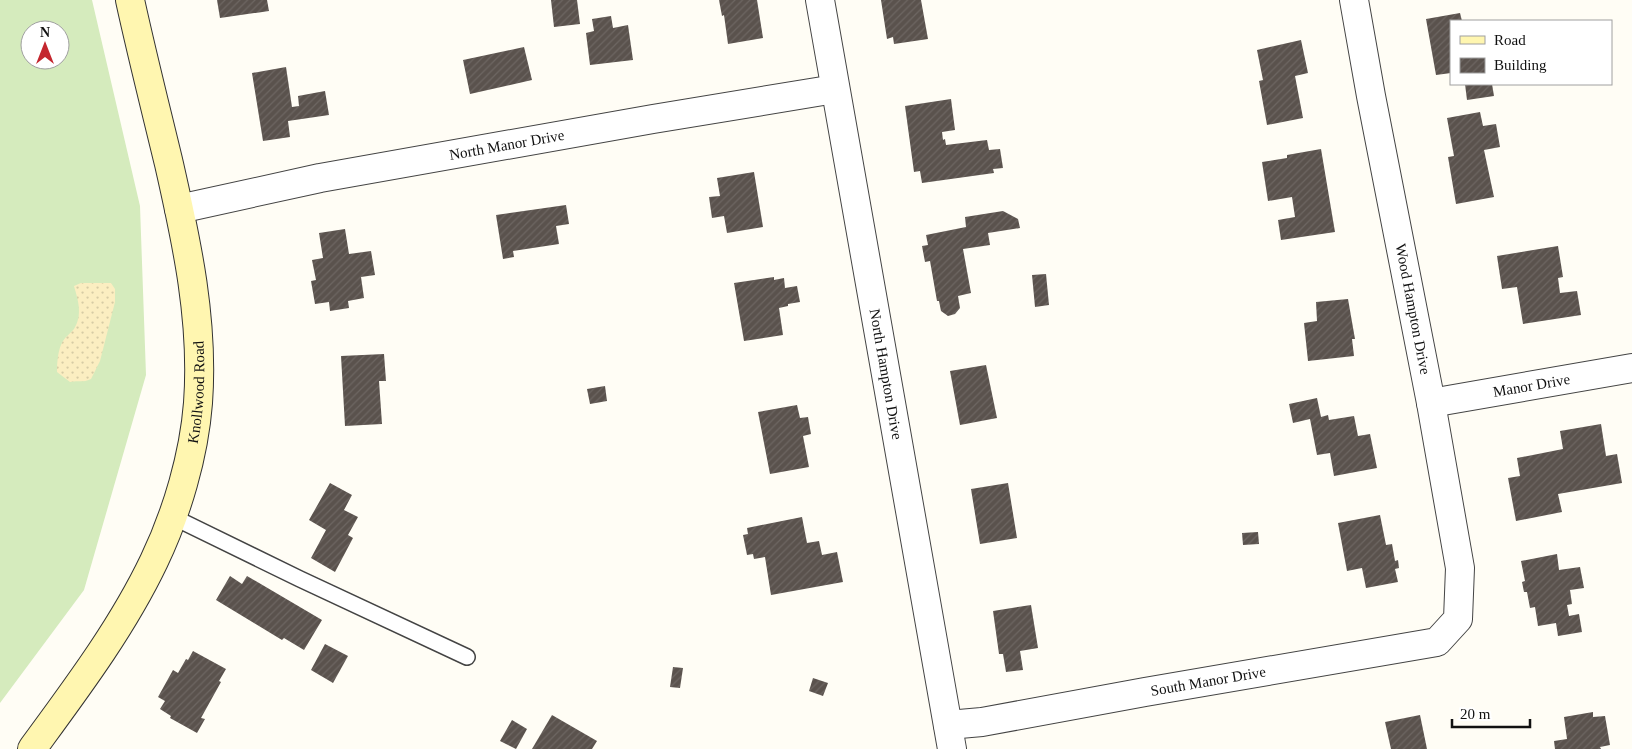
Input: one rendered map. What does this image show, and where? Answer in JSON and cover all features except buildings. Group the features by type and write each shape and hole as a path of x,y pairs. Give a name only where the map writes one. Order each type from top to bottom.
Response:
{"main road":[{"name":"Knollwood Road","path":"32,749 68,700 126,613 154,560 173,517 182,490 194,436 198,402 198,331 192,276 179,209 130,0"}],"street":[{"name":"North Hampton Drive","path":"820,0 950,737"},
{"name":"Wood Hampton Drive","path":"1354,0 1431,403 1460,568 1458,619"},
{"name":"North Manor Drive","path":"179,209 320,178 835,89"},
{"name":"Manor Drive","path":"1431,403 1632,368"},
{"name":"South Manor Drive","path":"950,737 982,722 1438,642 1458,619"}],"lane":[{"path":"173,517 300,580 466,657"}],"green space":[{"path":"0,0 92,0 140,206 146,375 84,590 0,703"}],"sand":[{"path":"81,283 111,283 115,289 115,302 100,361 91,379 70,382 57,372 58,360 63,341 77,324 79,308 74,286"}]}
